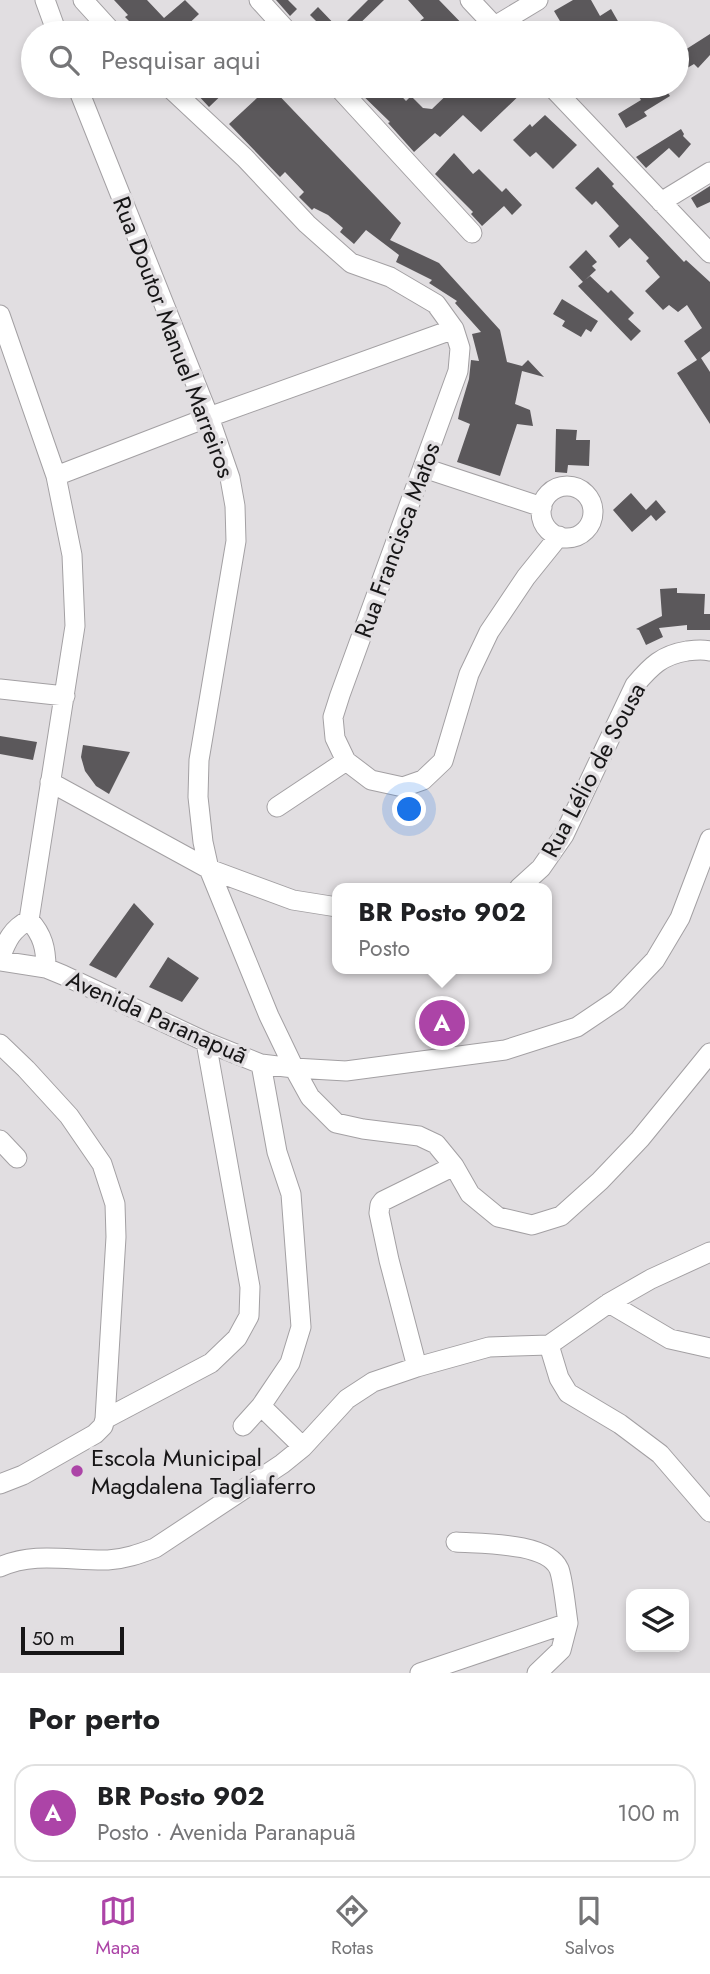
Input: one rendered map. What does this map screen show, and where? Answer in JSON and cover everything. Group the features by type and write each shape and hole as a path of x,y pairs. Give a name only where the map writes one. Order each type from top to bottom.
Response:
{"street":[{"path":"45,0 53,21"},
{"path":"83,0 102,21"},
{"path":"259,0 278,21"},
{"path":"470,0 490,21"},
{"path":"510,21 537,0"},
{"name":"Rua Doutor Manuel Marreiros","path":"82,98 209,417 230,478 235,506 236,541 199,760 198,797 203,842 209,869 269,1016 310,1097 336,1124 419,1136 436,1144 454,1166 470,1194 498,1217 532,1224 561,1216 600,1181 639,1139 710,1053"},
{"name":"Rua Francisca Matos","path":"181,98 245,158 307,225 351,263 390,277 436,304 454,330 460,348 458,371 333,717 335,738 346,761"},
{"path":"348,98 472,233"},
{"path":"562,98 710,253"},
{"path":"661,202 710,172"},
{"path":"0,315 56,476 73,566 75,626 29,920 40,933 46,968"},
{"path":"56,476 209,417 454,330"},
{"path":"424,468 542,507"},
{"path":"562,487 583,491 592,502 593,517 586,530 573,537 559,536 552,533 543,521 542,507 549,494 562,487"},
{"path":"277,807 346,761 371,780 403,787 423,780 443,761 469,674 489,632 559,536"},
{"name":"Rua Lélio de Sousa","path":"524,883 541,868 564,835 635,685 649,669 671,653 704,649 710,651"},
{"path":"0,689 65,696"},
{"path":"50,782 209,869 293,900 332,906"},
{"name":"Avenida Paranapuã","path":"0,959 46,968 206,1042 261,1064 345,1071 505,1049 577,1027 617,1000 655,960 680,918 710,839"},
{"path":"0,959 11,932 29,920"},
{"path":"105,1419 211,1363 237,1338 249,1316 250,1287 206,1042"},
{"path":"0,1044 69,1116 102,1164 115,1205 116,1237 103,1426 95,1434 23,1475 0,1484"},
{"path":"243,1426 261,1406 290,1363 301,1327 291,1194 277,1152 261,1064"},
{"path":"0,1140 16,1158"},
{"path":"417,1367 389,1260 379,1213 380,1205 383,1201 454,1166"},
{"path":"0,1567 31,1557 108,1560 133,1557 155,1549 282,1464 303,1447 347,1399 373,1382 489,1347 549,1345 609,1303 710,1252"},
{"path":"609,1303 670,1339 710,1348"},
{"path":"549,1345 559,1378 568,1393 620,1424 660,1454 710,1512"},
{"path":"261,1406 303,1447"},
{"path":"456,1542 511,1546 545,1554 558,1568 568,1623 561,1650 537,1673"},
{"path":"420,1673 568,1623"}],"building":[{"path":"114,0 147,0 164,18 185,0 199,14 192,21 129,21 125,17 128,15"},
{"path":"276,0 288,0 297,9 290,16"},
{"path":"368,0 384,0 362,21 347,21"},
{"path":"408,0 439,0 459,21 420,21 424,18"},
{"path":"573,0 591,0 600,16 611,9 618,21 560,21 554,11"},
{"path":"318,7 331,21 316,21 310,15"},
{"path":"710,34 710,55 698,68 694,64 689,67 689,47"},
{"path":"201,98 218,98 209,107"},
{"path":"257,98 281,98 401,223 390,240 439,263 500,330 507,362 522,366 528,360 544,377 522,371 515,404 530,410 533,426 517,424 500,476 457,462 470,424 458,419 460,409 469,379 471,360 479,361 472,334 481,332 455,303 457,301 429,283 432,280 396,262 399,255 366,230 354,244 340,232 343,228 328,215 314,208 312,210 299,197 304,192 285,172 280,177 229,124"},
{"path":"365,98 403,98 406,101 413,98 423,108 432,109 443,98 516,98 481,132 463,115 440,137 435,133 414,152 388,123 390,122"},
{"path":"640,98 667,98 644,112 647,116 626,128 618,114 641,100"},
{"path":"545,115 577,145 553,169 536,152 530,157 513,140 530,124 532,127"},
{"path":"681,129 683,136 691,144 679,158 669,148 646,168 636,157"},
{"path":"454,153 473,174 479,169 502,192 506,188 522,205 512,215 504,206 482,226 471,214 473,212 435,174"},
{"path":"598,167 614,184 612,186 684,262 686,260 710,282 710,351 701,358 710,372 710,424 677,373 697,360 684,341 702,328 687,305 678,312 669,305 663,310 645,291 660,277 646,261 649,258 630,238 619,248 609,236 619,226 596,201 592,205 575,188"},
{"path":"710,186 710,202 697,208 691,198"},
{"path":"586,250 597,262 592,266 596,270 583,282 569,267"},
{"path":"590,276 608,293 611,290 634,313 628,319 641,331 631,341 578,286"},
{"path":"562,299 598,321 591,332 586,329 581,337 562,326 565,321 553,314"},
{"path":"556,429 577,430 576,440 590,440 589,466 568,465 567,473 555,472"},
{"path":"631,493 646,510 656,500 666,512 656,521 651,515 632,532 613,510"},
{"path":"677,588 677,593 705,594 704,614 710,614 710,630 687,630 687,625 659,628 663,637 646,645 636,629 662,616 660,589"},
{"path":"0,736 37,742 33,760 0,754"},
{"path":"83,745 130,752 109,794 96,786 85,771 81,757"},
{"path":"134,903 154,924 116,978 89,965"},
{"path":"168,957 199,978 182,1002 149,987"}],"place":[{"name":"BR Posto 902","path":"442,1023"},
{"name":"Escola Municipal Magdalena Tagliaferro","path":"77,1471"}]}
